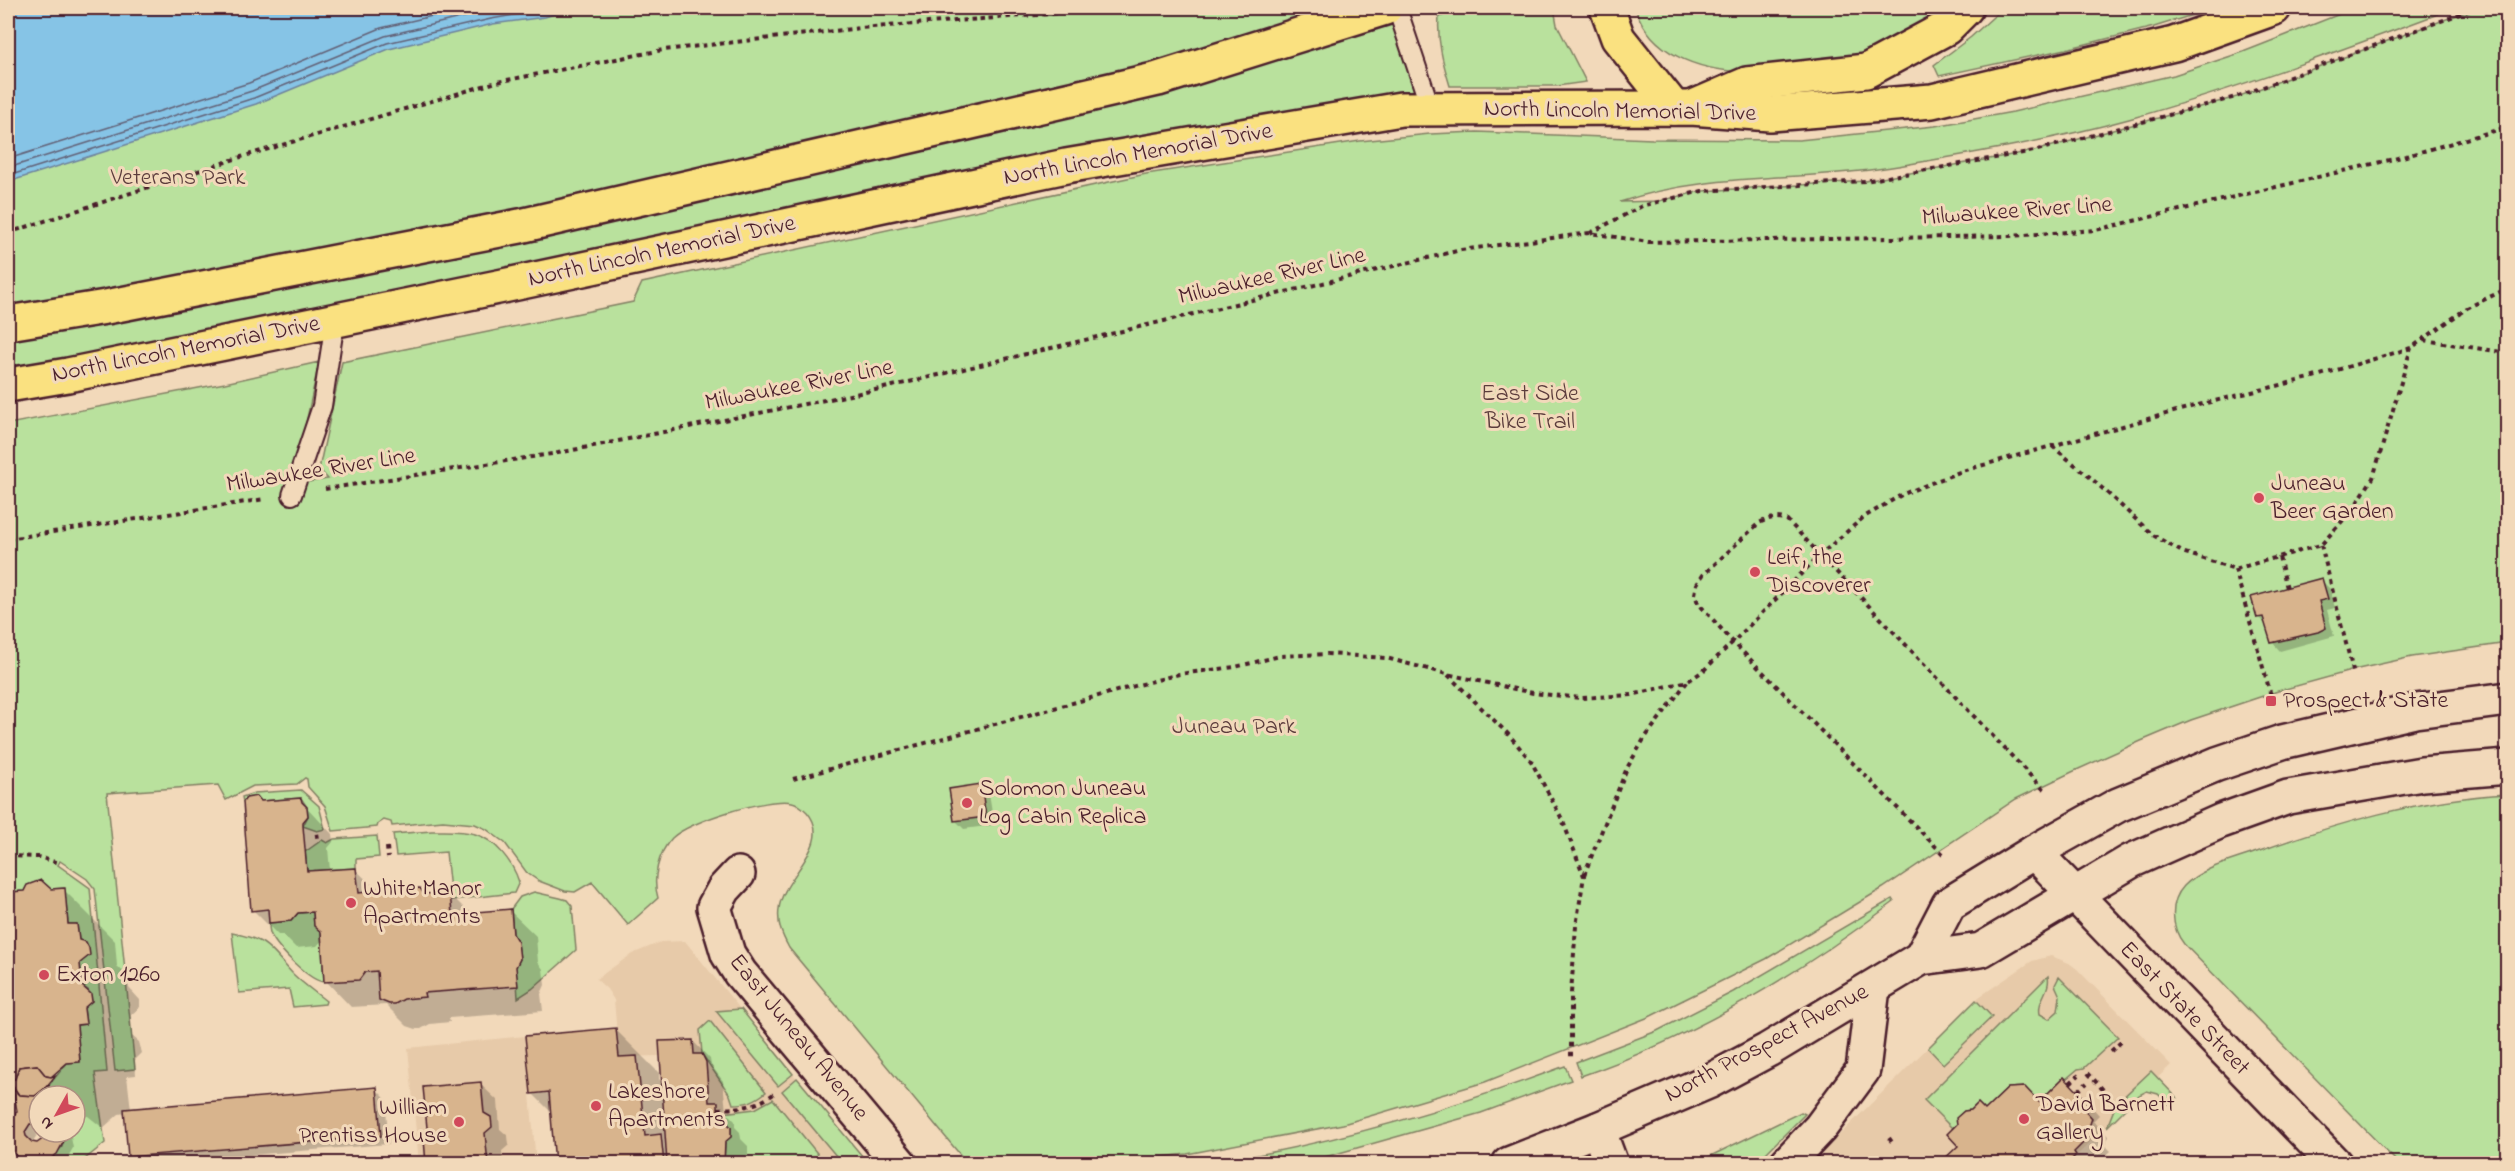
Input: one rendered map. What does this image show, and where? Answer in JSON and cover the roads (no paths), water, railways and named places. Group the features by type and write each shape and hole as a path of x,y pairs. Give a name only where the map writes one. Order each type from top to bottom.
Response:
{"main road":[{"path":"8,323 106,307 520,226 1158,79 1386,8"},
{"path":"1607,8 1618,38 1683,108 1747,84 1866,71 1946,28 1966,8"},
{"name":"North Lincoln Memorial Drive","path":"8,385 335,321 1066,166 1401,109 1683,108 1770,114 1932,100 2174,44 2274,8"},
{"path":"1921,958 1949,904 2034,852 2118,805 2217,764 2282,742 2415,711 2508,699"},
{"name":"North Prospect Avenue","path":"1509,1164 1599,1129 1710,1081 1921,958 1981,950 2073,894 2154,850 2221,821 2288,797 2422,774 2508,767"},
{"name":"East State Street","path":"2034,852 2335,1164"},
{"name":"East Juneau Avenue","path":"738,874 724,889 714,907 728,954 740,973 900,1164"},
{"path":"1786,1164 1827,1120 1863,1070 1873,988"},
{"path":"1599,1129 1611,1164"}],"lane":[{"path":"1397,8 1431,110"},
{"path":"292,495 322,406 335,321"}],"water":[{"path":"8,8 574,8 545,17 493,24 389,49 256,104 8,182"}],"place":[{"name":"Juneau Beer Garden","path":"2259,498"},
{"name":"Leif, the Discoverer","path":"1755,572"},
{"name":"Prospect & State","path":"2271,701"},
{"name":"Solomon Juneau Log Cabin Replica","path":"967,803"},
{"name":"White Manor Apartments","path":"351,903"},
{"name":"Exton 1260","path":"44,975"},
{"name":"Lakeshore Apartments","path":"596,1106"},
{"name":"David Barnett Gallery","path":"2024,1119"},
{"name":"William Prentiss House","path":"459,1122"}],"park label":[{"name":"Veterans Park","path":"178,178"},
{"name":"East Side Bike Trail","path":"1530,408"},
{"name":"Juneau Park","path":"1234,727"}]}
